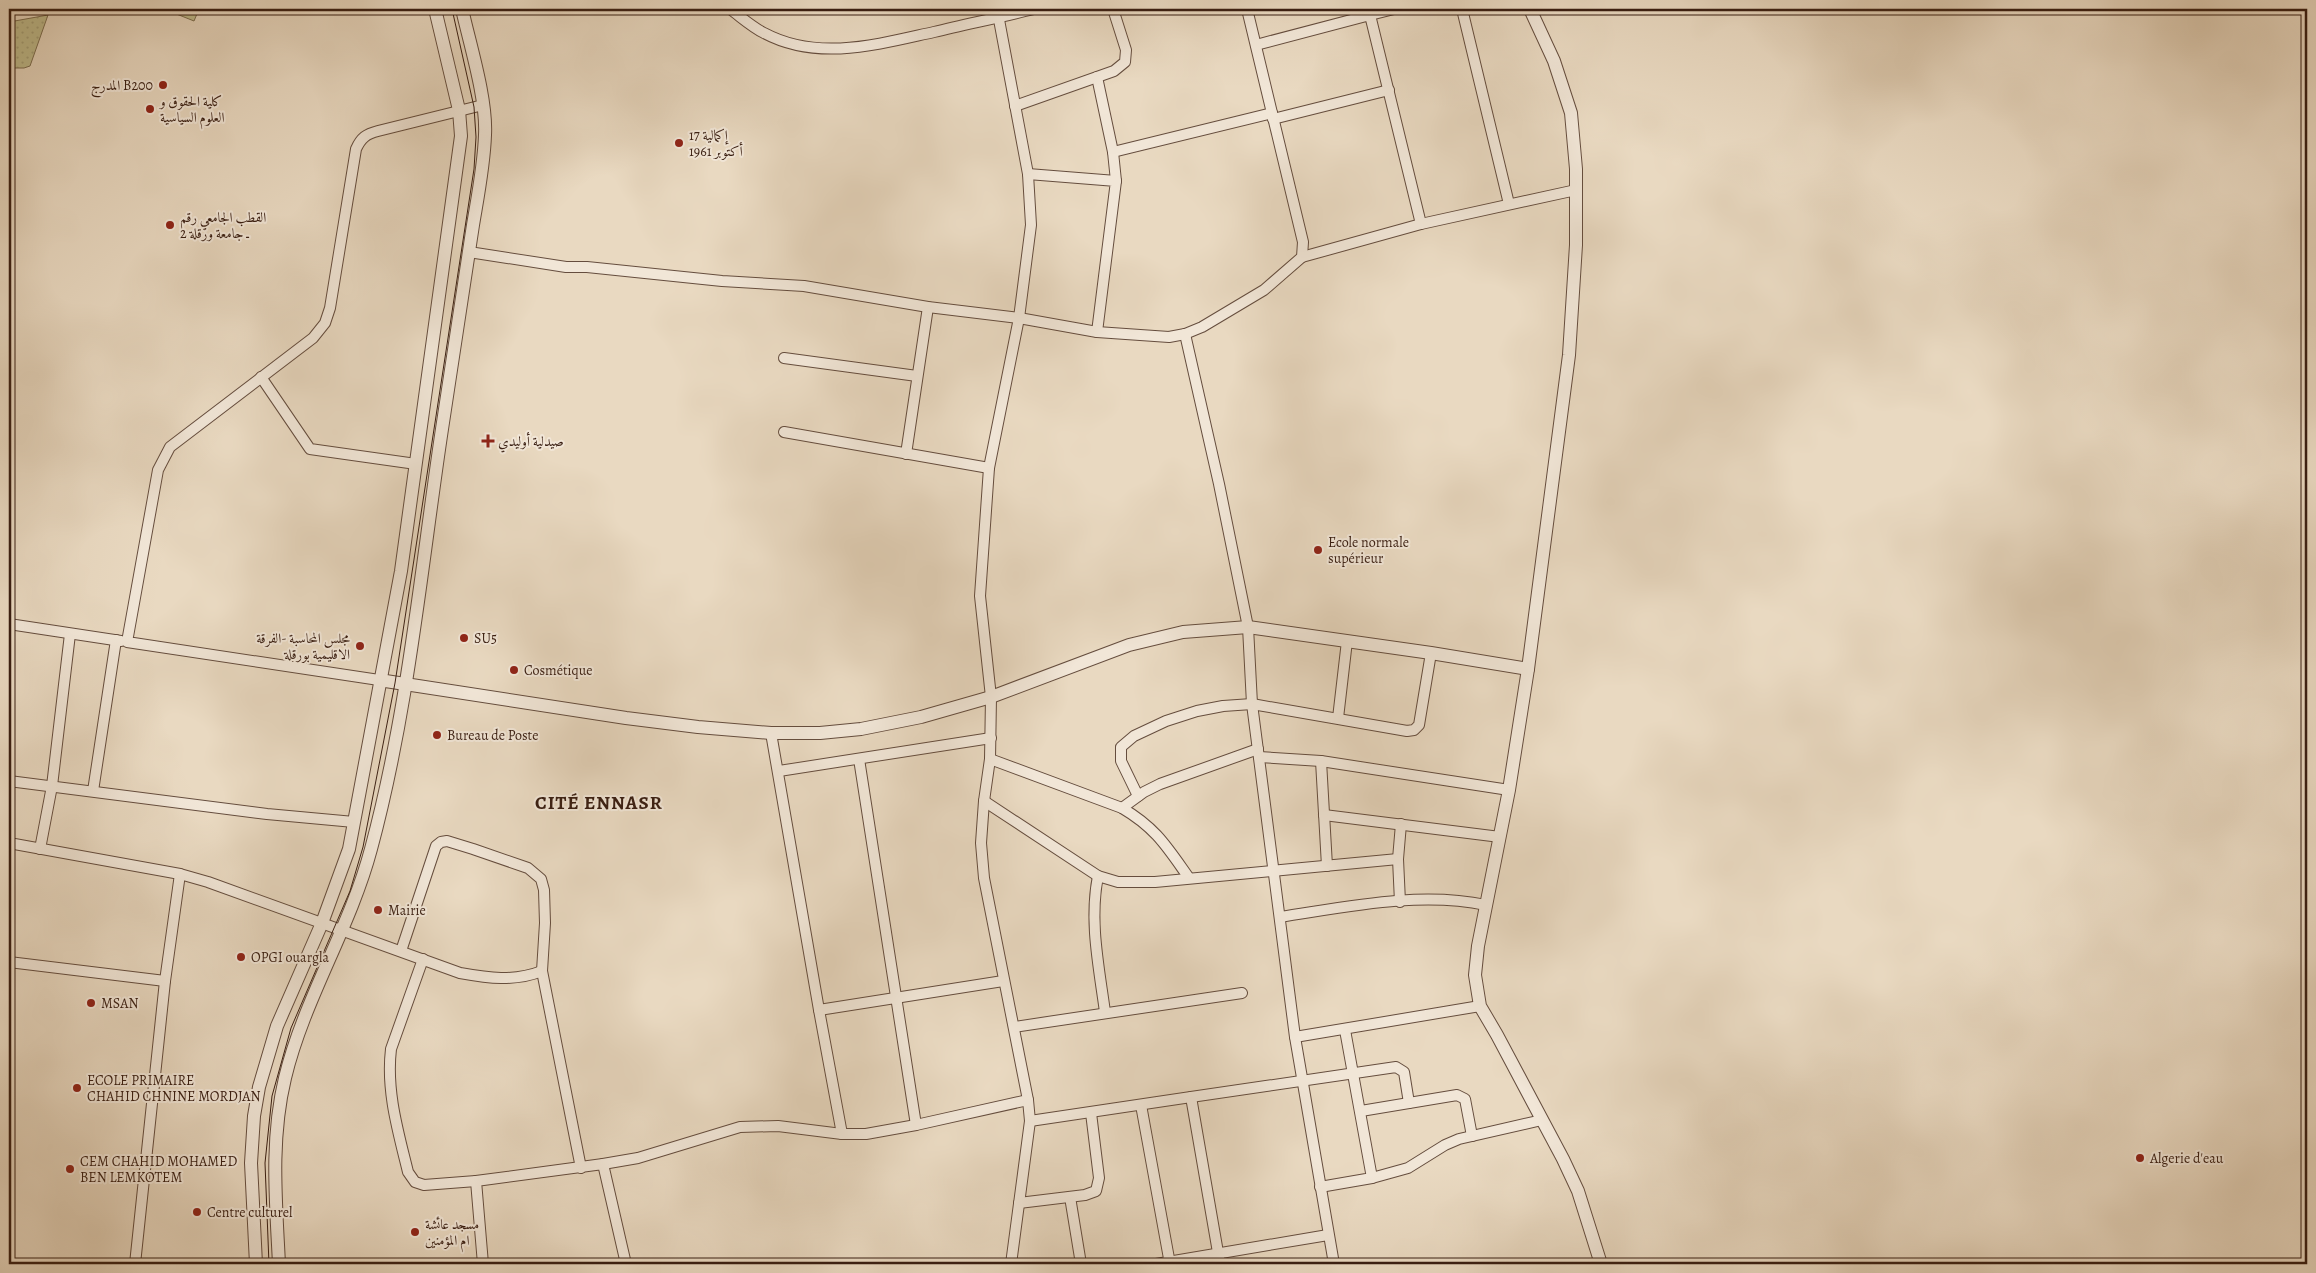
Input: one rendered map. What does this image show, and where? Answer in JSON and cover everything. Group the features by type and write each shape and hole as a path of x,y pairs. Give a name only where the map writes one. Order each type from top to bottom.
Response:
{"street":[{"path":"256,1264 251,1164 254,1116 259,1087 276,1026 322,923 345,864 401,571 462,136 459,110 435,9"},
{"path":"279,1264 274,1162 282,1095 299,1032 344,929 361,883 379,818 406,684 469,252 486,135 483,104 462,9"},
{"path":"730,9 763,33 780,40 840,50 875,45 998,13 1034,9"},
{"path":"1015,106 1114,71 1125,62 1126,50 1113,9"},
{"path":"1247,9 1303,242 1302,257"},
{"path":"1256,45 1394,9"},
{"path":"1462,9 1509,204"},
{"path":"1530,9 1554,62 1570,113 1576,190 1576,245 1569,355 1528,669 1509,790 1478,946 1476,975 1480,1006 1498,1035 1578,1191 1601,1264"},
{"path":"998,13 1028,174 1031,225 1019,318 989,468 980,596 990,697 991,738 984,802 982,860 1003,981 1028,1100 1030,1121 1011,1264"},
{"path":"1370,15 1421,224"},
{"path":"1097,77 1113,152 1116,181 1097,332"},
{"path":"1113,152 1389,90"},
{"path":"127,642 152,497 158,470 164,455 175,441 313,338 322,328 328,316 352,173 360,141 369,133 483,104"},
{"path":"1028,174 1116,181"},
{"path":"469,252 566,267 587,267 722,281 804,286 928,308 1019,318 1097,332 1169,337 1185,334 1202,327 1264,290 1302,257 1421,224 1576,190"},
{"path":"906,454 928,308"},
{"path":"1185,334 1219,484 1248,627 1252,704 1295,1037 1334,1264"},
{"path":"784,358 917,376"},
{"path":"261,377 310,449 416,464"},
{"path":"784,432 989,468"},
{"path":"9,624 626,718 698,727 771,733 820,732 889,724 990,697 1129,645 1183,632 1248,627 1432,653 1528,669"},
{"path":"40,849 52,786 70,634"},
{"path":"93,791 116,640"},
{"path":"1338,718 1347,641"},
{"path":"1138,796 1120,756 1121,747 1127,740 1166,721 1197,711 1223,706 1252,704 1408,731 1414,730 1419,725 1432,653"},
{"path":"771,733 842,1134"},
{"path":"779,771 991,738"},
{"path":"1122,808 1138,796 1160,784 1258,753 1509,790"},
{"path":"859,759 916,1124"},
{"path":"990,759 1122,808 1139,818 1158,834 1189,878"},
{"path":"1321,761 1327,866"},
{"path":"9,780 267,814 354,822"},
{"path":"984,802 1098,876 1118,882 1189,878 1398,859"},
{"path":"1324,815 1500,837"},
{"path":"1400,902 1398,859 1401,824"},
{"path":"401,951 436,846 441,842 448,842 528,868 541,879 544,890 545,923 542,971 581,1168"},
{"path":"9,843 180,874 344,929 460,973 492,979 524,977 542,971"},
{"path":"135,1264 165,981 180,874"},
{"path":"1098,876 1094,903 1094,923 1105,1012"},
{"path":"1280,916 1400,902 1451,900 1486,905"},
{"path":"423,959 391,1049 389,1063 390,1091 408,1172 414,1182 424,1185 476,1181 603,1164 645,1156 740,1127 778,1126 842,1134 866,1134 1028,1100"},
{"path":"9,962 165,981"},
{"path":"819,1010 1003,981"},
{"path":"1014,1027 1242,993"},
{"path":"1295,1037 1480,1006"},
{"path":"1345,1030 1372,1178"},
{"path":"1030,1121 1301,1079 1396,1067 1401,1068 1404,1072 1409,1103"},
{"path":"1191,1096 1220,1259"},
{"path":"1360,1111 1461,1096 1467,1106 1472,1136"},
{"path":"1141,1105 1170,1263"},
{"path":"1019,1203 1091,1194 1096,1191 1099,1184 1091,1113"},
{"path":"1320,1187 1372,1178 1408,1168 1445,1145 1472,1136 1542,1120"},
{"path":"603,1164 626,1264"},
{"path":"476,1181 483,1264"},
{"path":"1070,1197 1081,1264"},
{"path":"1156,1264 1220,1259 1328,1235"},
{"path":"1406,1264 1418,1264"}],"shaded area":[{"path":"164,9 199,9 194,21"},
{"path":"48,15 30,66 9,68 9,22"}],"tram line":[{"path":"269,1264 265,1163 272,1096 291,1028 350,891 363,847 395,683 474,169 476,137 474,107 452,9"}],"place":[{"name":"المدرج B200","path":"163,85"},
{"name":"كلية الحقوق و العلوم السياسية","path":"150,109"},
{"name":"إكمالية 17 أكتوبر 1961","path":"679,143"},
{"name":"القطب الجامعي رقم 2 ـ جامعة ورقلة","path":"170,225"},
{"name":"صيدلية أوليدي","path":"488,441"},
{"name":"Ecole normale supérieur","path":"1318,550"},
{"name":"SU5","path":"464,638"},
{"name":"مجلس المحاسبة -الفرقة الاقليمية بورقلة","path":"360,646"},
{"name":"Cosmétique","path":"514,670"},
{"name":"Bureau de Poste","path":"437,735"},
{"name":"Mairie","path":"378,910"},
{"name":"OPGI ouargla","path":"241,957"},
{"name":"MSAN","path":"91,1003"},
{"name":"ECOLE PRIMAIRE CHAHID CHNINE MORDJAN","path":"77,1088"},
{"name":"Algerie d'eau","path":"2140,1158"},
{"name":"CEM CHAHID MOHAMED BEN LEMKOTEM","path":"70,1169"},
{"name":"Centre culturel","path":"197,1212"},
{"name":"مسجد عائشة ام المؤمنين","path":"415,1232"}],"district":[{"name":"CITÉ ENNASR","path":"599,802"}]}
